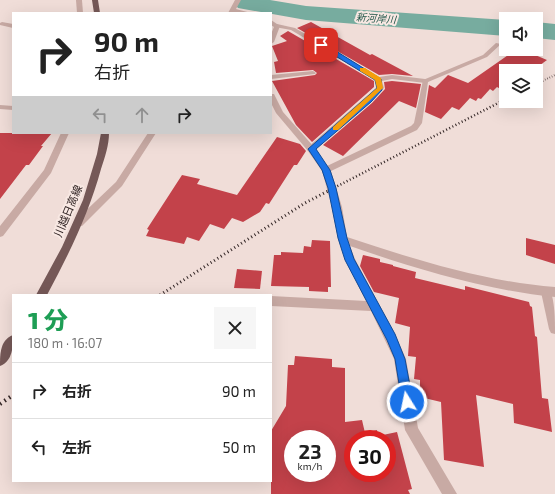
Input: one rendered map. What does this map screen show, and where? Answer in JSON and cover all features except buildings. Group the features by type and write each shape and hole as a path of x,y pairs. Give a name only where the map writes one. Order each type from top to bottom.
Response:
{"main road":[{"path":"95,0 97,12"},
{"name":"川越日高線","path":"42,294 88,201 105,136"},
{"path":"0,360 12,342"}],"street":[{"path":"79,0 80,12"},
{"path":"231,12 238,0"},
{"path":"2,24 12,26"},
{"path":"272,36 274,24 293,29 378,79 392,77 425,81 485,56 498,44"},
{"path":"272,77 313,73"},
{"path":"311,149 380,88 378,79"},
{"path":"326,170 414,128 418,123 425,81"},
{"path":"272,98 280,113 311,149 326,170 350,260 391,338 400,359 412,430 450,494"},
{"path":"0,107 12,108"},
{"path":"0,233 48,171 60,148 65,134"},
{"path":"78,223 119,184 151,134"},
{"path":"343,238 372,250 449,273 551,292 555,329"},
{"path":"272,301 373,306"}],"waterway":[{"name":"新河岸川","path":"246,3 306,13 499,27"},
{"name":"新河岸川","path":"543,31 555,32"}],"railway":[{"path":"543,81 555,75"},
{"path":"328,191 499,103"},
{"path":"162,294 305,203 330,190"},
{"path":"0,404 12,396"}],"slow traffic":[{"path":"335,128 380,88 378,79 362,69"}],"route":[{"path":"321,45 378,79 380,88 311,149 326,170 350,260 391,338 400,359 407,402"}]}
